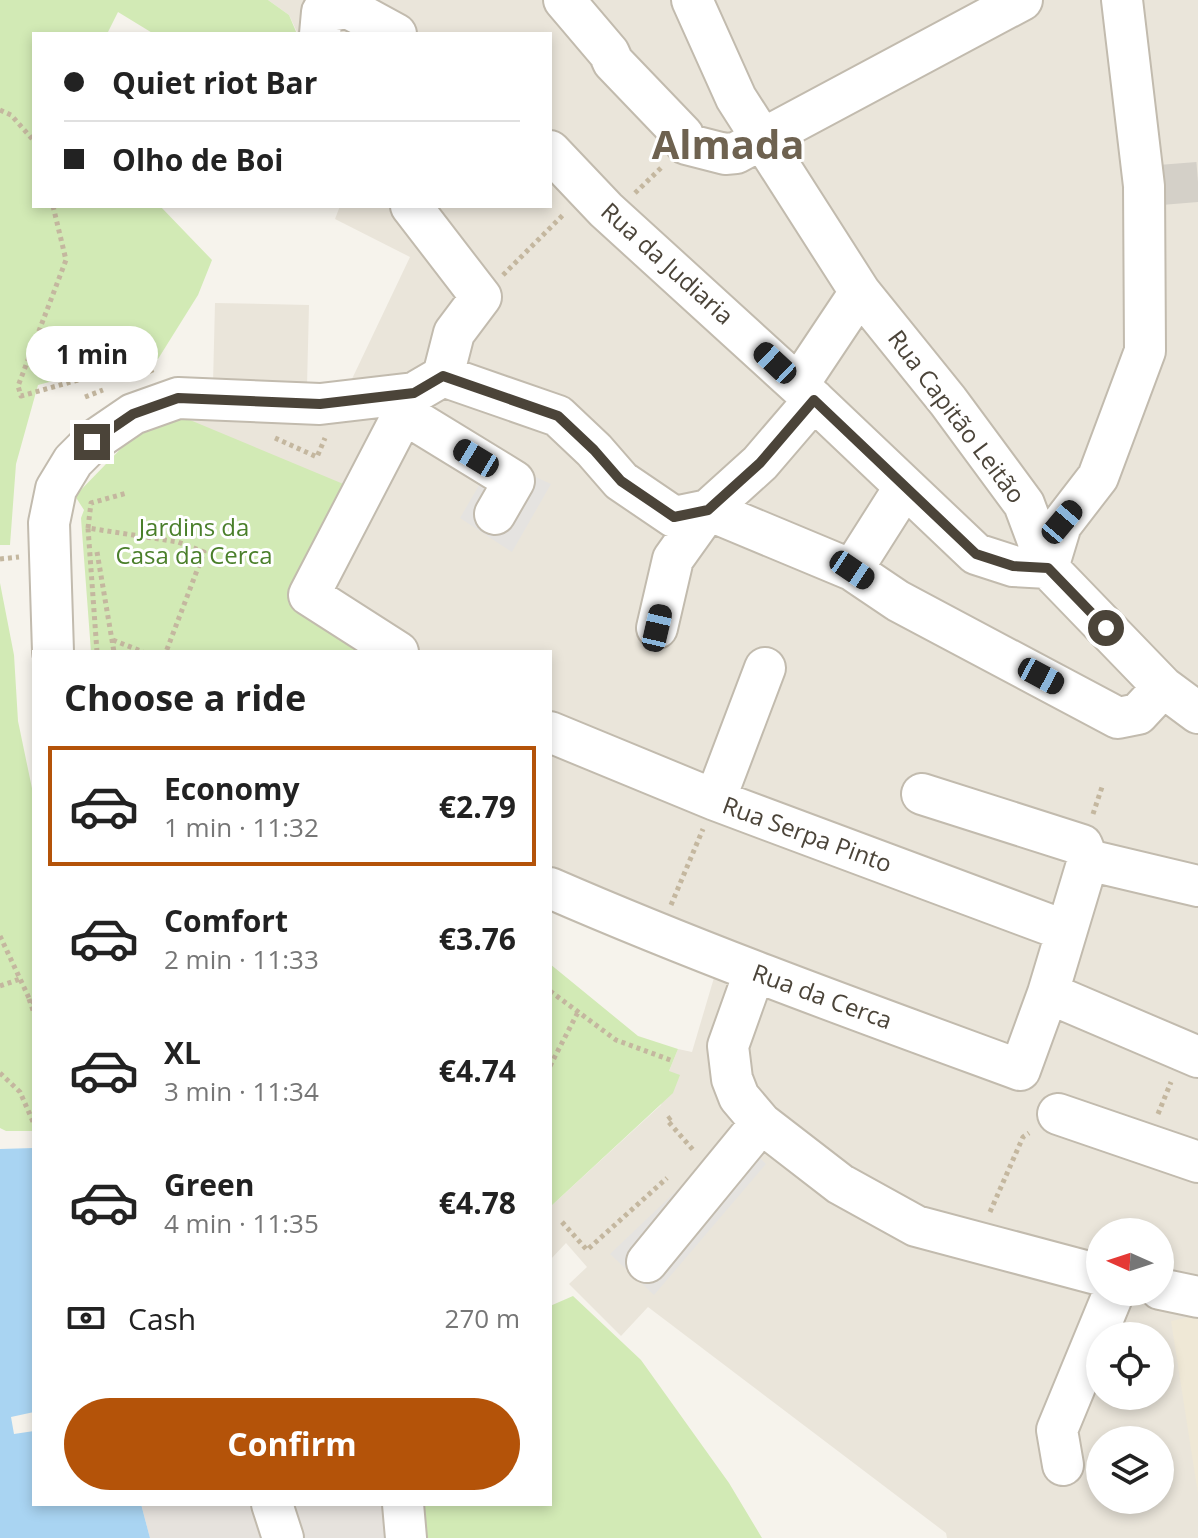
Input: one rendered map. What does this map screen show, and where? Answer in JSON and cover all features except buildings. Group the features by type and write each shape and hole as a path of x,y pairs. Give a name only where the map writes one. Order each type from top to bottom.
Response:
{"street":[{"path":"564,0 609,53 613,62 683,135 686,144 733,154 978,12 1022,0"},
{"name":"Rua Capitão Leitão","path":"692,0 736,98 860,292 948,401 1024,504 1048,568 1163,687 1198,713"},
{"path":"1048,568 1061,525 1098,477 1145,351 1152,186 1122,0"},
{"path":"321,23 348,8 392,32"},
{"name":"Rua da Judiaria","path":"552,153 600,202 976,554 1013,566 1048,568"},
{"path":"395,650 309,595 454,333 481,297 413,208"},
{"path":"657,628 673,559 708,510 760,463 806,392 860,292"},
{"path":"420,394 514,481 495,514"},
{"path":"53,650 49,523 56,489 73,461 92,442 133,414 178,398 320,404 420,394 558,416 621,481 674,517 708,510 852,570 898,601 1118,718 1138,714 1163,687"},
{"path":"852,570 904,488"},
{"path":"715,800 765,668"},
{"name":"Rua Serpa Pinto","path":"552,733 715,800 1066,931"},
{"path":"922,794 1082,845 1088,860 1048,993 1190,1054"},
{"path":"1088,860 1198,886"},
{"name":"Rua da Cerca","path":"552,889 754,973 1020,1070 1048,993"},
{"path":"754,973 728,1046 728,1056 735,1089 761,1123 840,1184 916,1226 1086,1271"},
{"path":"1058,1114 1198,1162"},
{"path":"647,1262 761,1123"},
{"path":"1174,1292 1198,1297"},
{"path":"1063,1465 1057,1430 1108,1306"},
{"path":"273,1506 283,1538"},
{"path":"403,1506 406,1538"}],"path":[{"path":"0,110 11,115 32,139"},
{"path":"481,297 600,202 686,144"},
{"path":"53,208 66,260 18,386 21,396 85,378 149,366"},
{"path":"97,650 88,528 91,503 127,493"},
{"path":"88,528 178,542 204,552 167,650"},
{"path":"97,552 114,650"},
{"path":"113,640 138,650"},
{"path":"658,935 715,800"},
{"path":"0,936 32,1000"},
{"path":"0,986 20,979"},
{"path":"552,992 616,1040 673,1061"},
{"path":"552,1062 578,1012"},
{"path":"1146,1144 1190,1054"},
{"path":"0,1073 20,1092 32,1119"},
{"path":"976,1242 1023,1137 1058,1114"},
{"path":"671,1117 667,1120 694,1150 692,1156"},
{"path":"562,1222 587,1250 669,1177"}],"shaded area":[{"path":"268,0 1198,0 1198,1538 947,1538 946,1533 648,1307 621,1336 569,1284 587,1267 566,1243 552,1258 552,1205 661,1105 678,1049 692,1052 716,971 552,899 552,650 362,650 365,641 167,419 213,384 215,303 309,305 307,386 351,381 410,257 335,219 339,208 552,208 552,32 297,32 289,15"},
{"path":"498,460 551,484 512,552 460,518 485,475"},
{"path":"736,1134 766,1164 654,1295 610,1254"},
{"path":"1198,1315 1198,1494 1174,1340 1174,1322 1171,1321"},
{"path":"142,1506 404,1506 417,1538 150,1538"}],"green space":[{"path":"0,0 268,0 289,15 296,32 151,32 118,12 108,32 32,32 32,208 162,208 212,260 198,295 158,359 102,368 38,385 16,464 10,545 0,545"},
{"name":"Jardins da Casa da Cerca","path":"167,419 190,420 353,488 298,603 365,641 362,650 91,650 81,518 84,510 75,496 135,434"},
{"path":"0,583 14,655 18,721 32,788 32,1131 6,1131 0,1128"},
{"path":"552,966 638,1036 678,1049 669,1071 680,1075 673,1093 552,1205"},
{"path":"573,1296 641,1360 729,1483 762,1538 417,1538 404,1506 552,1506 552,1305"}],"water":[{"path":"32,1148 32,1412 11,1417 14,1434 32,1431 32,1506 142,1506 150,1538 0,1538 0,1149"}],"tunnel":[{"path":"1160,185 1198,182"}],"district":[{"name":"Almada","path":"728,145"}],"route":[{"path":"92,442 133,414 178,398 320,404 414,393 443,376 558,416 621,481 674,517 708,510 760,463 814,400 976,554 1013,566 1048,568 1106,628"}]}
